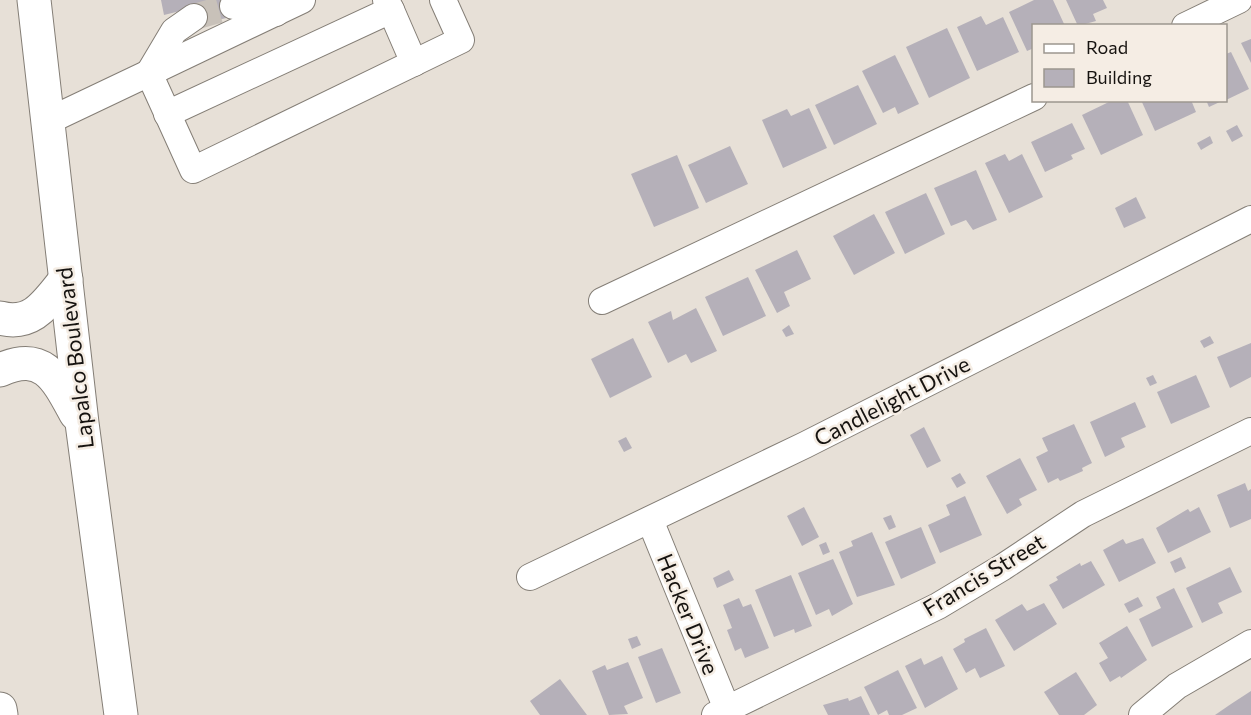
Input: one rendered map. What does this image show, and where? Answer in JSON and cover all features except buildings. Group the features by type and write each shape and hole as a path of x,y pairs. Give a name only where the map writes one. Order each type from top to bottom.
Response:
{"main road":[{"name":"Lapalco Boulevard","path":"34,0 81,423 121,715"},
{"path":"0,318 14,322 38,312 66,279"},
{"path":"0,370 25,362 43,367 59,382 81,423"},
{"path":"0,709 1,715"}],"street":[{"path":"48,121 302,0"},
{"path":"149,73 193,170 461,40 442,0"},
{"path":"1189,24 1239,0"},
{"path":"233,6 254,4 276,13"},
{"path":"167,114 388,5 414,63"},
{"path":"149,73 174,31 194,17"},
{"path":"602,302 1032,98"},
{"name":"Candlelight Drive","path":"530,577 805,446 1251,219"},
{"name":"Francis Street","path":"721,712 938,606 1003,567 1083,514 1251,431"},
{"name":"Hacker Drive","path":"650,520 721,712"},
{"path":"1142,715 1177,686 1251,642"}],"tunnel":[{"path":"194,17 233,6"}]}
